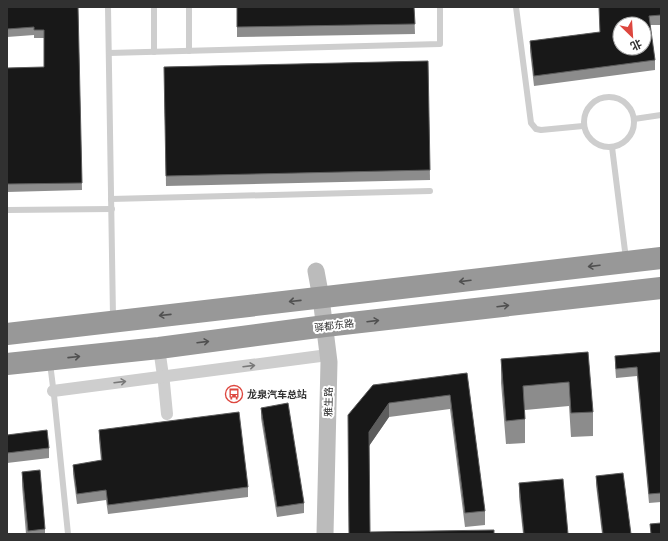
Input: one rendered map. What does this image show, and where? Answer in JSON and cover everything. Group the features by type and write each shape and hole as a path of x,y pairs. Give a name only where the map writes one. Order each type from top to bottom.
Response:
{"highway":[{"path":"7,334 661,258"},
{"name":"驿都东路","path":"7,364 159,348 324,326 661,288"}],"street":[{"name":"雅生路","path":"316,272 321,298 329,362 325,534"},
{"path":"159,348 167,414"},
{"path":"53,391 328,355"}],"lane":[{"path":"108,7 114,321"},
{"path":"154,7 154,52"},
{"path":"189,7 190,51"},
{"path":"109,53 440,44 440,7"},
{"path":"516,7 531,123 536,129 541,130 583,126"},
{"path":"607,96 623,100 629,106 633,113 634,119 633,129 629,137 616,146 607,147 591,141 583,126 583,117 586,109 592,102 607,96"},
{"path":"634,119 661,115"},
{"path":"612,146 627,262"},
{"path":"112,199 430,191"},
{"path":"7,210 112,209"},
{"path":"49,360 68,534"}],"building":[{"path":"7,7 78,7 82,183 7,184 7,68 44,67 44,30 34,30 34,27 7,29"},
{"path":"237,7 414,7 415,24 237,27"},
{"path":"599,7 661,7 661,15 612,16 612,56 652,56 652,38 655,60 534,76 530,41 600,32"},
{"path":"428,61 430,170 166,176 164,67"},
{"path":"588,352 593,412 571,413 569,382 523,386 525,419 506,421 501,359"},
{"path":"661,352 661,493 649,494 637,367 616,369 615,356"},
{"path":"467,373 485,511 465,513 450,395 389,403 369,432 370,532 494,530 494,534 349,534 348,415 373,385"},
{"path":"288,403 304,503 277,507 261,408"},
{"path":"239,412 248,487 108,505 106,490 77,494 73,465 102,460 99,430"},
{"path":"47,430 49,448 7,453 7,435"},
{"path":"40,470 45,529 28,531 22,472"},
{"path":"623,473 631,534 603,534 596,476"},
{"path":"563,479 568,534 524,534 519,483"},
{"path":"661,523 661,534 651,534 650,524"}],"place":[{"name":"龙泉汽车总站","path":"234,394"}]}
